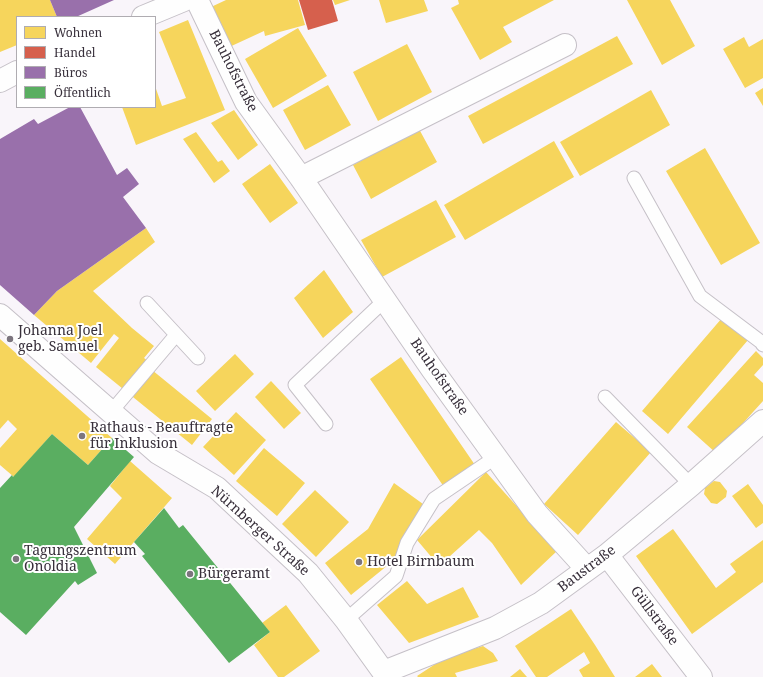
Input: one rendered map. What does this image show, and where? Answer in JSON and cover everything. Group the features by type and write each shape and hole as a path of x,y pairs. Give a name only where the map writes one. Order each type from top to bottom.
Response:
{"street":[{"path":"145,16 184,0"},
{"name":"Bauhofstraße","path":"197,0 246,102 301,178 432,369 496,457 538,514 587,569"},
{"path":"301,178 565,45"},
{"path":"0,81 16,73"},
{"name":"Nürnberger Straße","path":"0,315 158,453 216,488 308,572 346,620 386,675"},
{"name":"Baustraße","path":"386,675 494,628 541,603 607,555 691,485 763,421"},
{"name":"Güllstraße","path":"607,555 701,677"}],"lane":[{"path":"634,178 700,296 763,345"},
{"path":"326,424 295,385 385,300"},
{"path":"147,303 198,358"},
{"path":"110,412 176,335"},
{"path":"605,397 691,485"},
{"path":"346,620 396,576 407,543 434,499 496,457"}],"building: Wohnen":[{"path":"0,0 50,0 57,16 16,16 16,45 0,52"},
{"path":"226,0 298,0 305,25 265,36 264,31 225,49 211,7"},
{"path":"333,0 350,0 335,5"},
{"path":"379,0 424,0 428,11 386,23"},
{"path":"458,0 554,0 503,27 512,42 480,60 451,8 459,4"},
{"path":"627,0 670,0 695,46 662,65"},
{"path":"188,20 225,110 136,145 122,108 156,108 156,89 162,106 186,98 159,32"},
{"path":"298,28 327,76 273,108 245,59"},
{"path":"617,36 633,64 483,144 468,116"},
{"path":"744,37 749,47 763,39 763,78 745,88 723,49"},
{"path":"407,44 432,92 378,121 353,72"},
{"path":"328,85 351,125 305,150 283,110"},
{"path":"763,88 763,106 755,93"},
{"path":"651,90 670,125 580,176 560,142"},
{"path":"234,110 258,145 238,160 211,123"},
{"path":"419,129 437,162 371,199 353,165"},
{"path":"196,132 218,162 222,160 230,171 214,183 183,139"},
{"path":"554,141 574,177 465,240 444,205"},
{"path":"705,148 760,243 721,265 666,171"},
{"path":"270,164 298,203 270,223 242,184"},
{"path":"436,200 456,237 382,277 361,240"},
{"path":"146,228 155,242 93,291 132,328 154,346 144,358 148,361 152,370 212,419 192,445 96,367 119,338 114,334 91,363 34,315 57,291"},
{"path":"324,270 353,312 323,338 294,298"},
{"path":"722,318 748,340 668,434 642,411"},
{"path":"0,339 112,438 88,465 52,434 14,477 0,465 0,448 17,429 8,420 0,429"},
{"path":"756,351 763,358 763,365 754,375 763,383 763,401 716,453 687,427"},
{"path":"235,354 254,374 215,411 196,391"},
{"path":"401,357 475,465 444,487 370,379"},
{"path":"271,381 301,413 284,429 255,397"},
{"path":"236,412 266,440 234,475 203,447"},
{"path":"616,422 651,452 578,535 544,504"},
{"path":"264,448 305,483 277,516 236,481"},
{"path":"130,461 172,498 115,564 87,539 122,498 110,486"},
{"path":"486,472 557,551 521,585 492,543 479,530 439,566 417,540"},
{"path":"714,481 720,482 727,491 726,497 717,504 711,503 704,494 705,488"},
{"path":"394,483 423,504 393,561 351,595 325,563 368,529"},
{"path":"748,484 763,505 763,523 756,528 732,496"},
{"path":"315,490 349,522 316,557 282,524"},
{"path":"673,529 716,588 736,572 730,564 763,540 763,582 692,634 636,556"},
{"path":"407,581 427,604 463,587 479,617 409,643 377,605"},
{"path":"286,605 320,651 284,677 278,677 254,645 270,632 262,623"},
{"path":"571,609 615,677 583,677 579,670 590,663 584,652 547,677 536,677 515,646"},
{"path":"483,646 493,653 498,661 455,673 457,677 417,676 446,657"},
{"path":"652,664 662,677 635,677"},
{"path":"520,669 527,677 510,677"}],"building: Handel":[{"path":"299,0 332,0 338,21 308,30"}],"building: Büros":[{"path":"50,0 114,0 78,16 57,16"},
{"path":"68,108 81,108 117,175 127,168 139,184 123,197 146,228 57,291 34,315 0,285 0,139 34,119 38,124"}],"building: Öffentlich":[{"path":"52,434 88,465 112,438 134,457 74,527 97,573 78,585 75,581 26,635 0,612 0,488 12,475 13,477"},
{"name":"Bürgeramt","path":"164,508 179,528 183,525 270,632 229,663 142,556 145,554 134,542"}],"place":[{"name":"Johanna Joel geb. Samuel","path":"10,339"},
{"name":"Rathaus - Beauftragte für Inklusion","path":"82,436"},
{"name":"Tagungszentrum Onoldia","path":"16,559"},
{"name":"Hotel Birnbaum","path":"359,562"},
{"name":"Bürgeramt","path":"190,574"}]}
